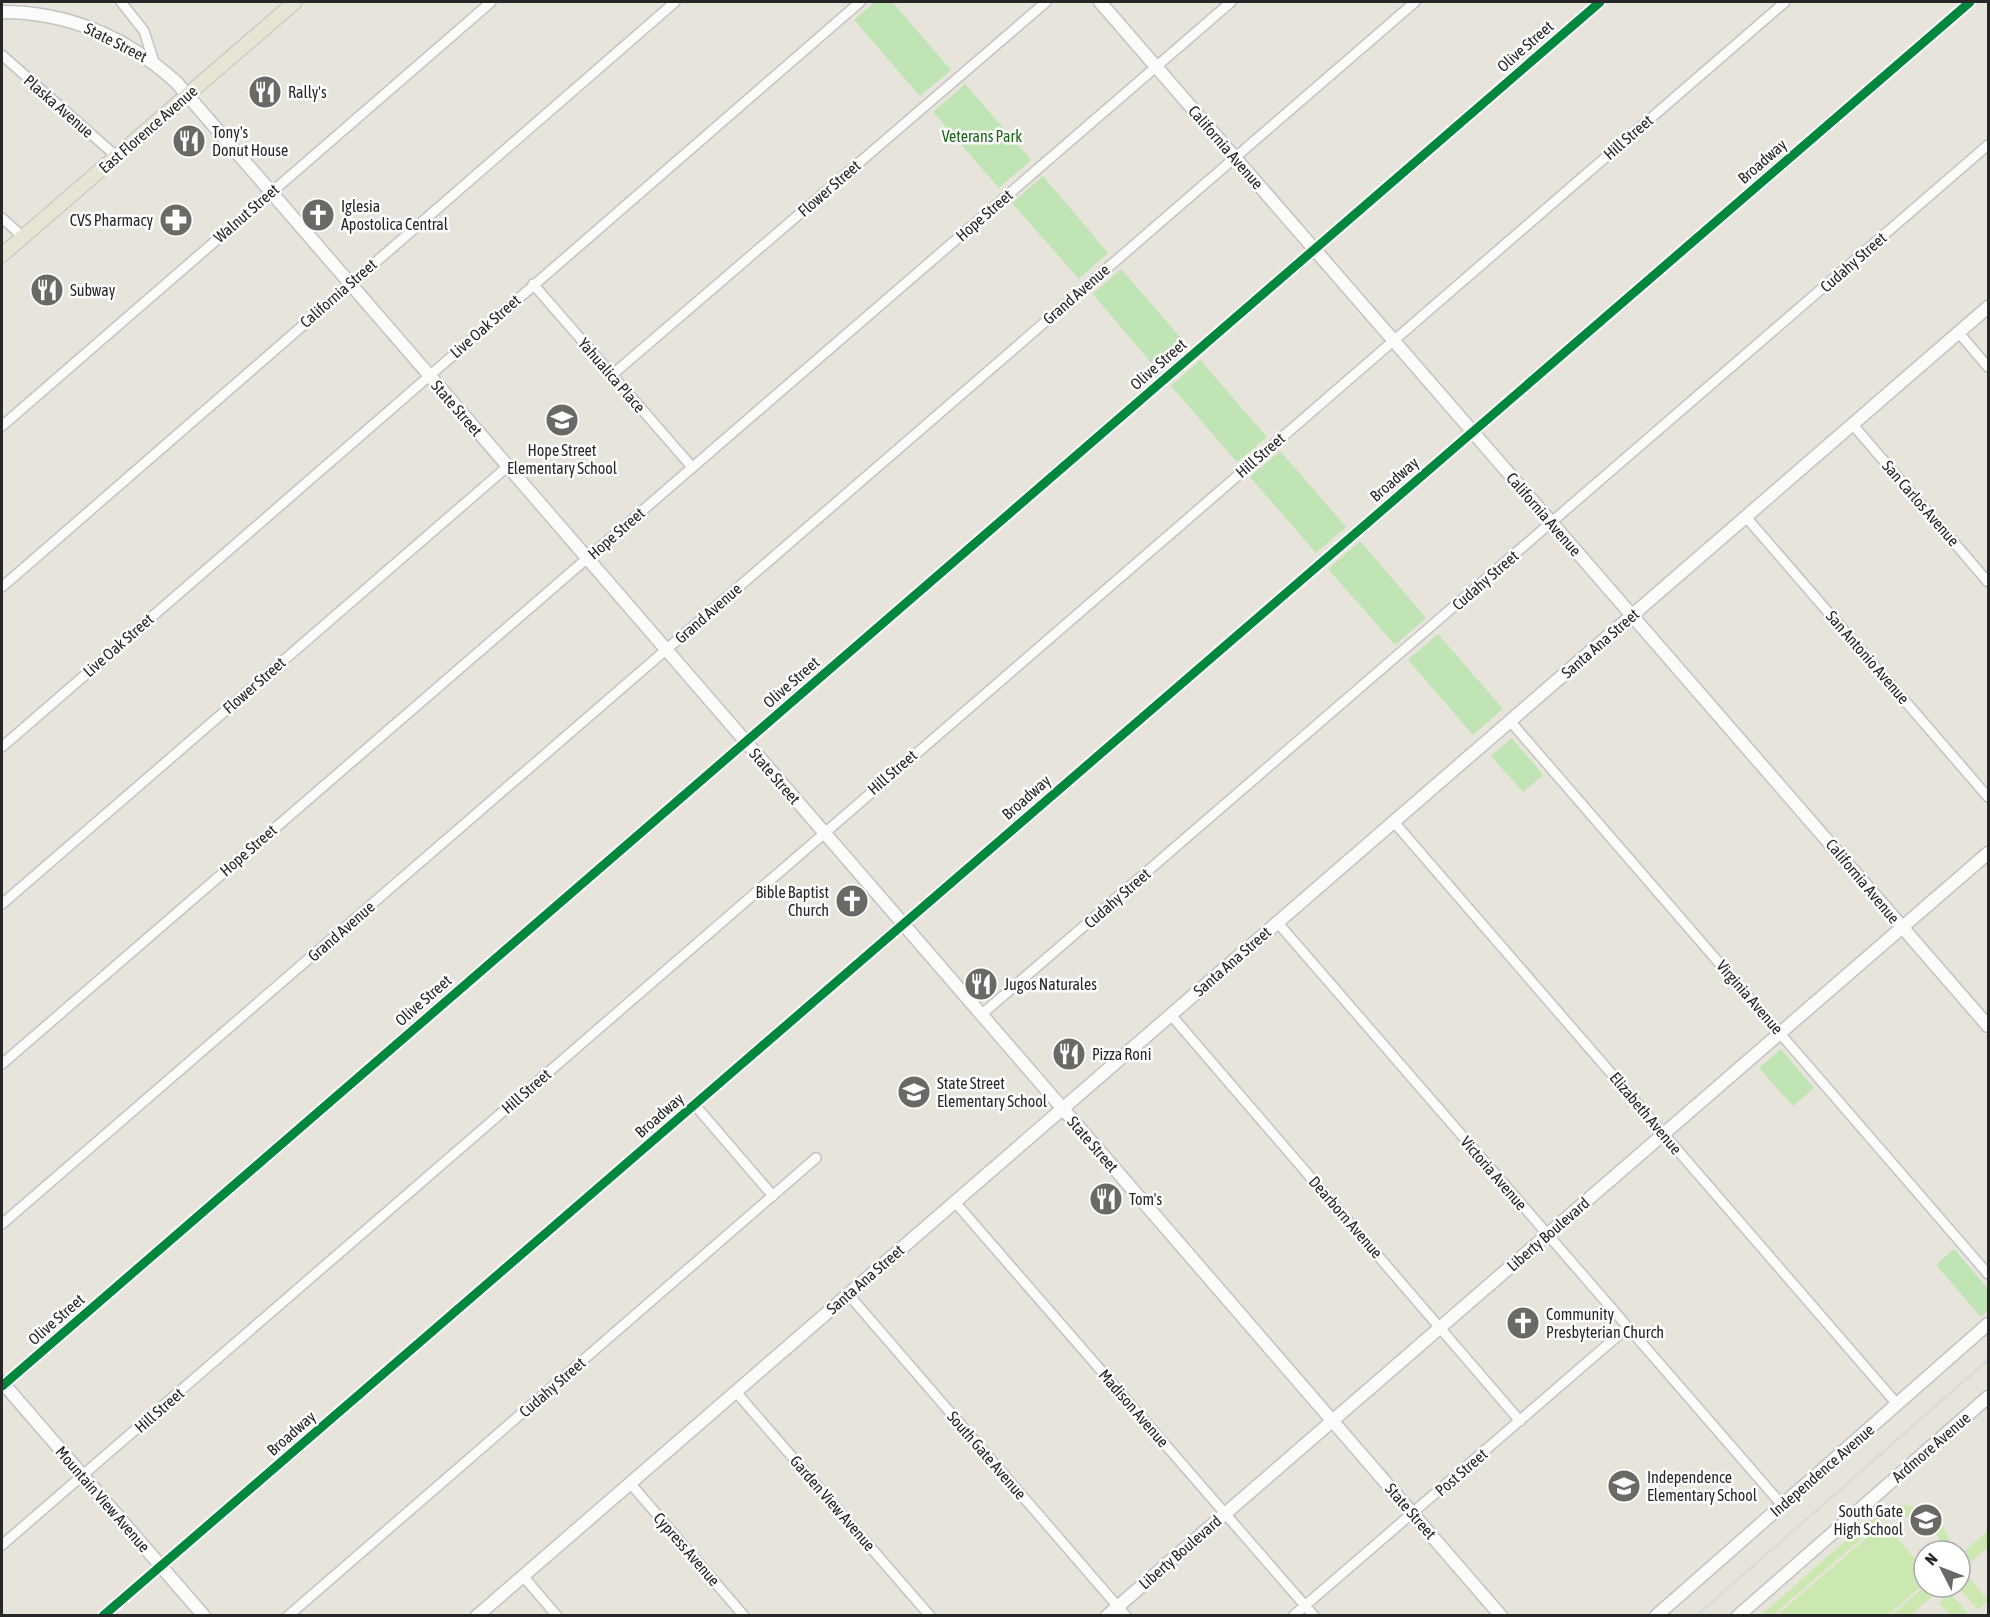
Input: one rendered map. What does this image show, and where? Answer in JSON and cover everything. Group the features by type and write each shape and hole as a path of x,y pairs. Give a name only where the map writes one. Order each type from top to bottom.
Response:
{"main road":[{"name":"East Florence Avenue","path":"2,255 295,2"}],"street":[{"path":"121,2 144,31 154,62"},
{"name":"Walnut Street","path":"2,426 491,2"},
{"name":"California Street","path":"2,587 675,2"},
{"name":"Live Oak Street","path":"2,747 860,2"},
{"name":"Flower Street","path":"612,375 1046,2"},
{"name":"California Avenue","path":"1100,2 1989,1026"},
{"name":"Hope Street","path":"2,1064 1231,2"},
{"name":"Grand Avenue","path":"2,1224 1415,2"},
{"name":"Olive Street","path":"2,1384 1600,2"},
{"name":"Hill Street","path":"2,1545 823,832 1785,2"},
{"name":"Broadway","path":"102,1616 1970,2"},
{"name":"State Street","path":"2,12 26,12 75,21 111,36 154,62 187,94 1501,1616"},
{"name":"Plaska Avenue","path":"2,55 116,156"},
{"name":"Cudahy Street","path":"981,1015 1989,145"},
{"path":"2,218 23,237"},
{"name":"Yahualica Place","path":"533,284 692,467"},
{"name":"Santa Ana Street","path":"477,1616 1989,307"},
{"path":"1959,333 1989,367"},
{"name":"San Carlos Avenue","path":"1853,425 1989,582"},
{"name":"Flower Street","path":"2,904 507,466"},
{"name":"San Antonio Avenue","path":"1746,517 1989,797"},
{"name":"Virginia Avenue","path":"1510,721 1989,1274"},
{"name":"Elizabeth Avenue","path":"1393,821 1897,1404"},
{"name":"Liberty Boulevard","path":"1107,1616 1122,1611 1225,1513 1989,853"},
{"name":"Victoria Avenue","path":"1277,922 1782,1505"},
{"name":"Dearborn Avenue","path":"1171,1015 1520,1421"},
{"path":"694,1104 773,1196"},
{"name":"Cudahy Street","path":"288,1616 816,1158"},
{"name":"Madison Avenue","path":"954,1202 1314,1616"},
{"name":"South Gate Avenue","path":"848,1294 1122,1611"},
{"name":"Independence Avenue","path":"1656,1616 1989,1324"},
{"name":"Post Street","path":"1293,1616 1628,1327"},
{"name":"Mountain View Avenue","path":"2,1384 204,1616"},
{"name":"Garden View Avenue","path":"736,1392 930,1616"},
{"name":"Ardmore Avenue","path":"1738,1616 1989,1397"},
{"name":"Cypress Avenue","path":"630,1483 744,1616"},
{"path":"522,1576 557,1616"}],"green space":[{"name":"Veterans Park","path":"875,2 892,2 951,70 920,96 854,20"},
{"name":"Veterans Park","path":"965,84 1031,160 999,188 933,112"},
{"name":"Veterans Park","path":"1043,176 1108,253 1079,279 1012,203"},
{"path":"1121,269 1187,345 1158,371 1093,294"},
{"path":"1200,360 1267,437 1237,462 1171,386"},
{"path":"1280,451 1346,527 1316,553 1250,477"},
{"path":"1360,541 1426,618 1395,645 1328,569"},
{"path":"1438,634 1503,709 1473,735 1408,660"},
{"path":"1512,738 1543,775 1523,792 1491,756"},
{"path":"1781,1049 1814,1088 1793,1106 1759,1068"},
{"path":"1954,1249 1988,1289 1988,1310 1981,1317 1936,1265"},
{"path":"1904,1505 1921,1510 1936,1519 1949,1539 1939,1539 1928,1525 1913,1517 1894,1517 1883,1520 1773,1615 1761,1615 1882,1509"},
{"path":"1884,1523 1912,1555 1912,1594 1888,1615 1777,1615"},
{"path":"1988,1531 1988,1547 1972,1561 1972,1545"},
{"path":"1972,1582 1988,1600 1978,1610 1968,1599 1972,1599"},
{"path":"1912,1598 1929,1599 1911,1615 1892,1615"},
{"path":"1943,1599 1955,1599 1969,1615 1950,1615 1939,1603"}],"railway":[{"path":"1696,1616 1988,1360"}],"cycle path":[{"path":"2,1386 1600,2"},
{"path":"103,1616 1970,2"}],"place":[{"name":"Rally's","path":"265,92"},
{"name":"Tony's Donut House","path":"189,141"},
{"name":"Iglesia Apostolica Central","path":"318,215"},
{"name":"CVS Pharmacy","path":"176,220"},
{"name":"Subway","path":"47,290"},
{"name":"Hope Street Elementary School","path":"562,420"},
{"name":"Bible Baptist Church","path":"852,901"},
{"name":"Jugos Naturales","path":"981,984"},
{"name":"Pizza Roni","path":"1069,1054"},
{"name":"State Street Elementary School","path":"914,1092"},
{"name":"Tom's","path":"1106,1199"},
{"name":"Community Presbyterian Church","path":"1523,1323"},
{"name":"Independence Elementary School","path":"1624,1486"},
{"name":"South Gate High School","path":"1926,1520"}]}
